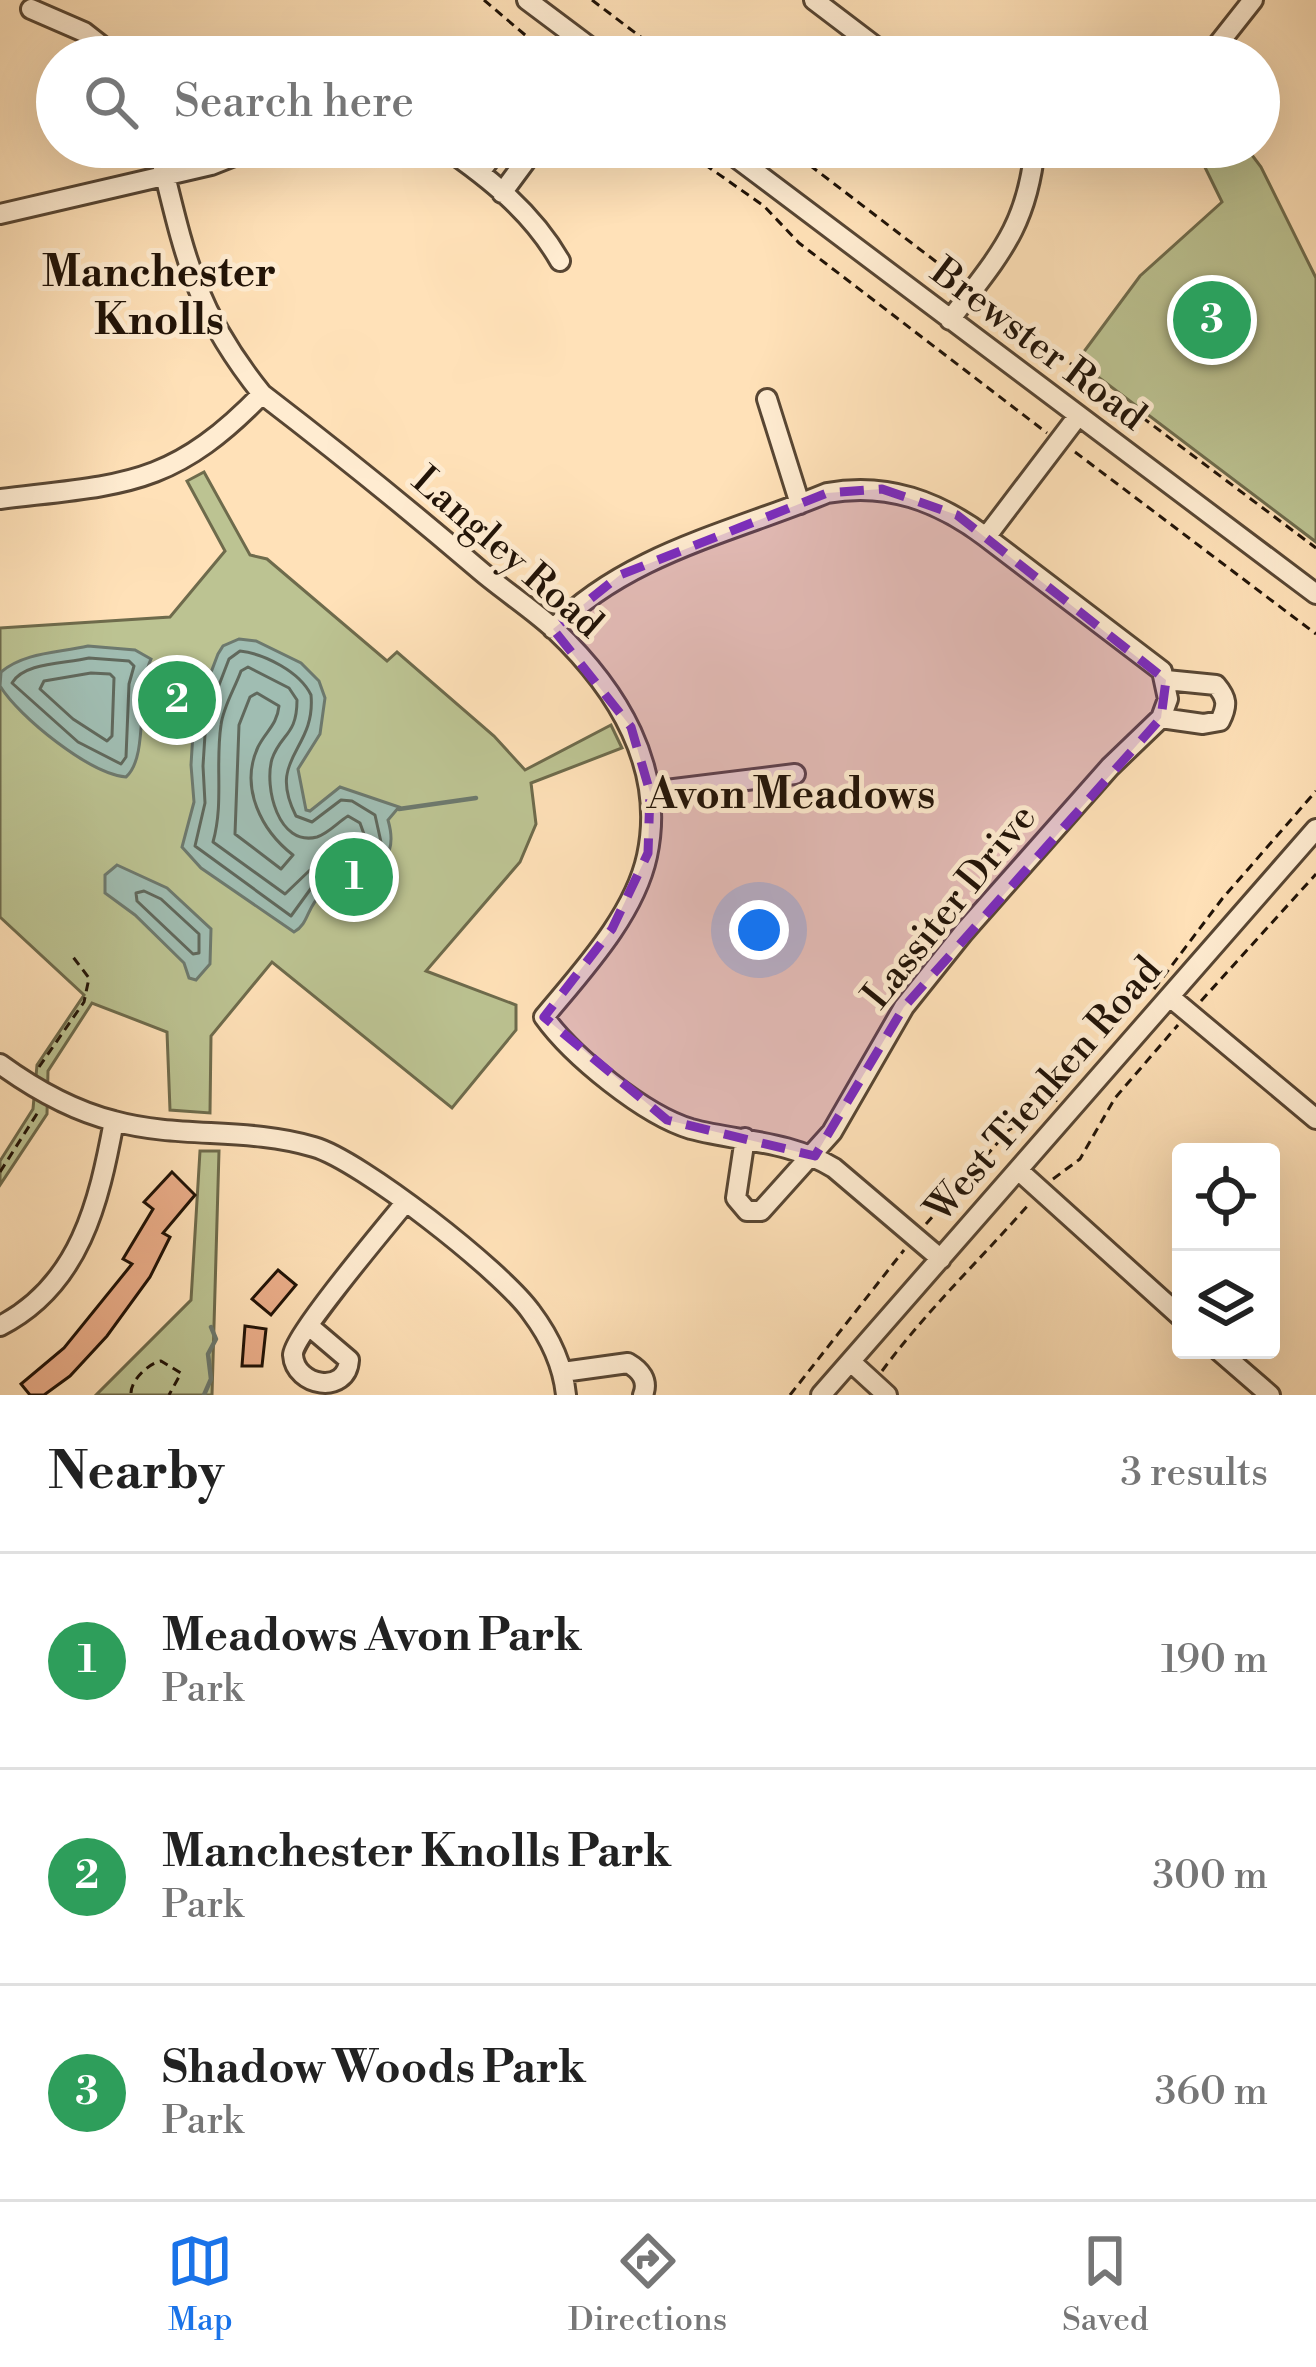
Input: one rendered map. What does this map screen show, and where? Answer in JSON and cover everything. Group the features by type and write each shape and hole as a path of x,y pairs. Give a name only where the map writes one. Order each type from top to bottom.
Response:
{"street":[{"path":"527,0 575,36"},
{"path":"814,0 861,36"},
{"path":"1225,36 1253,0"},
{"path":"31,9 89,36"},
{"name":"Langley Road","path":"163,168 199,298 226,348 262,394 554,628 607,687 631,727 650,792 648,853 633,894 612,929 544,1017 594,1067 667,1120 774,1142 814,1156 941,1259"},
{"path":"0,214 198,168"},
{"path":"474,168 532,219 560,261"},
{"path":"480,172 483,168"},
{"path":"502,193 520,168"},
{"name":"Brewster Road","path":"750,168 1316,594"},
{"path":"950,320 1010,242 1022,216 1033,168"},
{"path":"0,500 134,482 160,472 214,440 262,394"},
{"path":"767,399 800,504"},
{"path":"986,537 1078,416"},
{"path":"554,628 620,574 827,493 858,487 882,489 957,515 1139,652 1166,680 1168,699 1161,718 1202,724 1220,721 1227,707 1216,685 1166,680"},
{"name":"Lassiter Drive","path":"814,1156 852,1104 904,1007 1110,767 1161,718"},
{"path":"650,792 795,774"},
{"name":"West Tienken Road","path":"821,1395 1316,829"},
{"path":"1170,997 1316,1119"},
{"path":"0,1064 41,1090 114,1121 228,1132 314,1147 372,1176 530,1310 563,1372 566,1395"},
{"path":"0,1325 35,1303 64,1274 100,1197 114,1121"},
{"path":"745,1138 736,1198 748,1211 761,1211 814,1156"},
{"path":"1018,1170 1172,1309"},
{"path":"309,1325 405,1203"},
{"path":"1228,1359 1270,1395"},
{"path":"851,1362 880,1388"},
{"path":"563,1372 628,1363 640,1370 645,1381 643,1395"}],"path":[{"path":"484,0 526,36"},
{"path":"592,0 639,36"},
{"path":"710,168 764,206 799,243 1316,634"},
{"path":"813,168 1316,548"},
{"path":"1149,997 1222,899 1316,791"},
{"path":"880,1388 933,1305 972,1270 1041,1191 1080,1159 1115,1098 1316,874"},
{"path":"0,1172 42,1106 34,1076 84,1002 89,978 73,957"},
{"path":"790,1395 915,1237 1009,1130 1056,1100"},
{"path":"131,1393 134,1381 161,1361 182,1376 169,1395"}],"highlighted area":[{"path":"882,489 957,515 1166,680 1161,718 904,1007 815,1156 667,1120 544,1017 612,929 648,853 650,792 631,727 553,629 620,575 827,493"}],"green space":[{"path":"1205,168 1261,168 1316,278 1316,542 1077,361 1140,276 1222,202"},
{"path":"204,472 250,555 267,559 387,661 397,652 494,736 525,770 611,725 622,748 531,783 536,824 520,862 426,971 516,1005 516,1030 452,1108 272,962 211,1036 210,1113 170,1110 167,1032 92,1003 48,1071 47,1114 0,1185 0,1161 33,1109 37,1065 84,995 0,917 0,628 170,617 225,551 187,481"},
{"path":"200,1151 219,1151 212,1395 96,1395 191,1300"}],"water":[{"path":"239,639 256,641 301,663 319,681 325,698 320,734 298,769 306,810 340,787 399,807 388,820 391,838 383,861 321,895 294,932 201,868 182,847 194,802 194,717 218,654 223,646"},
{"path":"88,646 135,650 151,659 138,755 126,777 94,766 57,742 0,686 1,672 20,660"},
{"path":"117,865 167,888 211,929 210,964 196,980 189,978 184,963 135,915 105,893 105,875"}],"building":[{"path":"172,1172 195,1195 163,1233 170,1237 150,1277 107,1336 70,1376 44,1395 30,1395 21,1384 64,1348 132,1264 123,1259 153,1209 144,1202"},
{"path":"278,1270 296,1285 271,1315 252,1299"},
{"path":"245,1326 266,1329 262,1366 242,1366"}],"waterway":[{"path":"399,809 476,798"},
{"path":"204,1395 211,1379 208,1354 216,1339 211,1327"}],"place":[{"name":"Shadow Woods Park","path":"1212,320"},
{"name":"Manchester Knolls Park","path":"177,700"},
{"name":"Meadows Avon Park","path":"354,877"}],"district":[{"name":"Manchester Knolls","path":"159,297"},
{"name":"Avon Meadows","path":"791,795"}]}
